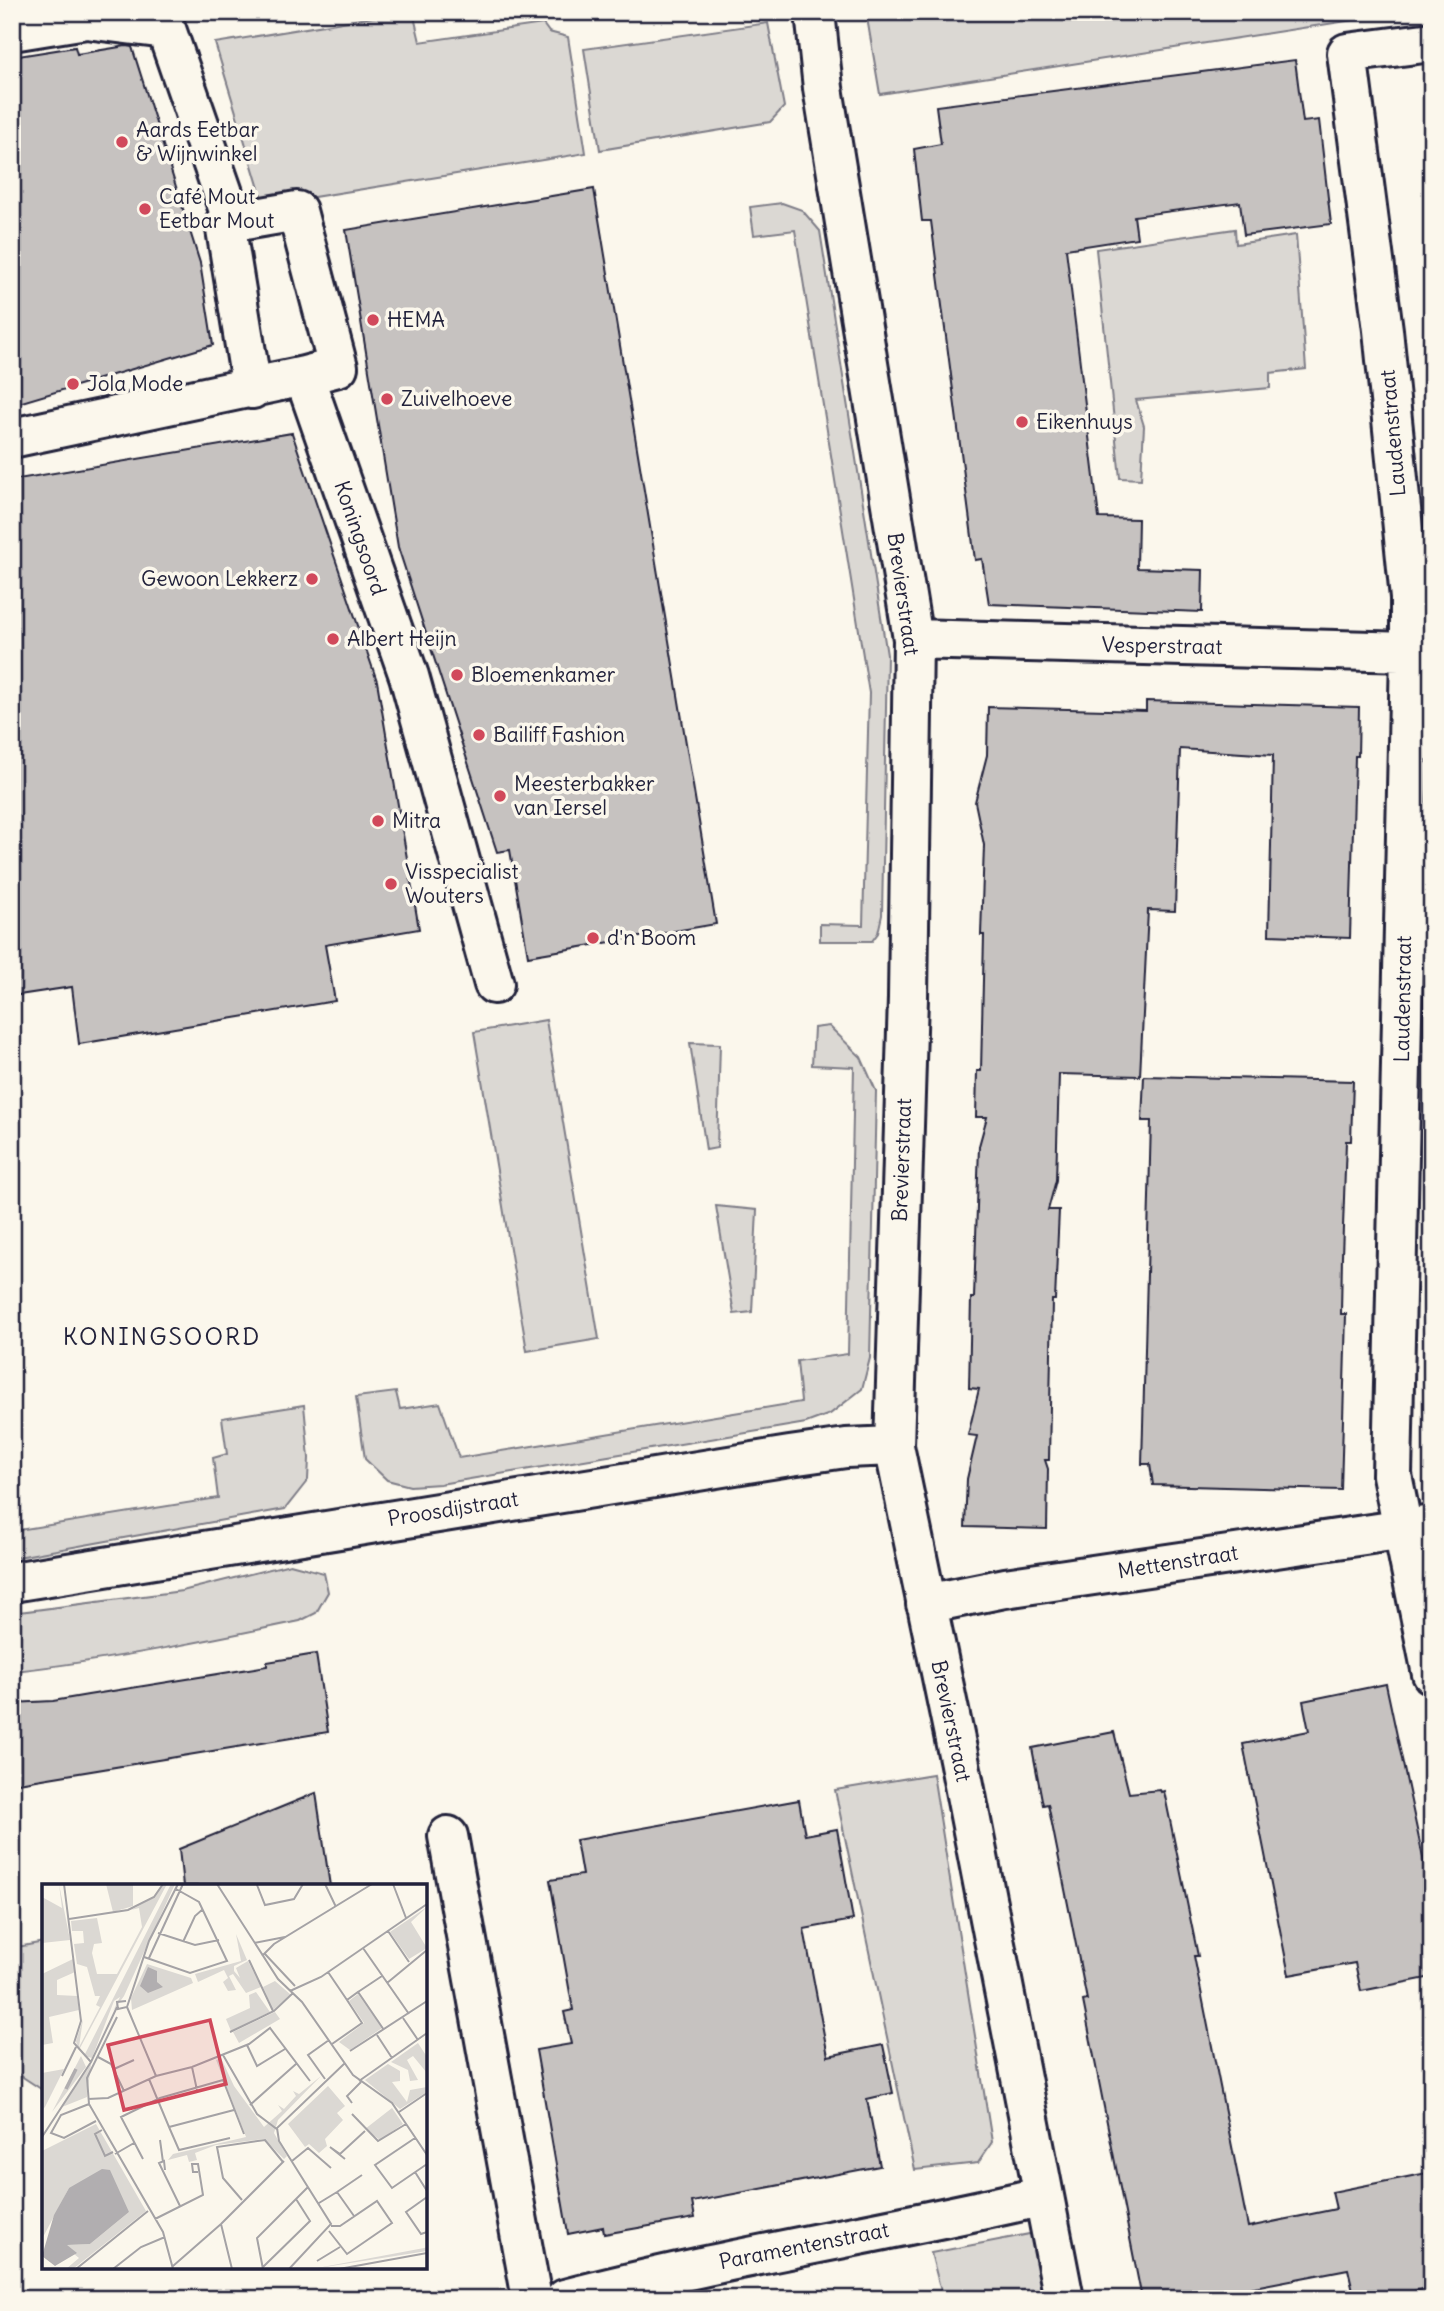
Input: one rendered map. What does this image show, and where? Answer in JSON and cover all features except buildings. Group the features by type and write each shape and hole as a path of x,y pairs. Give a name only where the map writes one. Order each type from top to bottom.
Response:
{"street":[{"name":"Brevierstraat","path":"815,12 823,88 913,639 908,984 894,1446 959,1759 1064,2299"},
{"path":"12,31 86,19 166,29 233,222"},
{"name":"Laudenstraat","path":"1432,42 1347,53 1383,330 1409,598 1392,1475 1417,1527 1432,1674"},
{"path":"12,438 251,388 338,368 297,211 225,223 251,388"},
{"name":"Koningsoord","path":"304,376 409,676 494,984"},
{"name":"Vesperstraat","path":"913,639 1410,652"},
{"name":"Proosdijstraat","path":"12,1582 790,1456 846,1448 894,1446"},
{"name":"Mettenstraat","path":"926,1604 1005,1588 1417,1527"},
{"path":"448,1836 532,2299"},
{"name":"Paramentenstraat","path":"565,2299 643,2279 1044,2196"}],"shaded area":[{"path":"413,12 420,42 543,24 549,32 568,37 586,153 264,205 215,43"},
{"path":"866,12 1405,12 880,94"},
{"path":"768,23 784,107 770,122 600,150 584,49"},
{"path":"782,203 802,210 820,231 887,655 882,915 878,933 872,941 820,941 820,924 863,925 869,693 795,230 754,235 750,207"},
{"path":"1235,229 1236,244 1296,235 1306,369 1270,373 1270,388 1136,400 1144,426 1141,479 1120,478 1096,249"},
{"path":"546,1020 599,1339 527,1351 474,1032"},
{"path":"829,1026 861,1057 876,1091 870,1358 862,1389 830,1414 806,1423 440,1484 410,1486 387,1480 365,1459 356,1397 396,1392 400,1409 440,1403 459,1458 801,1402 797,1361 848,1354 854,1067 812,1065 814,1028"},
{"path":"690,1043 720,1044 717,1148 706,1150"},
{"path":"716,1206 757,1210 752,1312 734,1314"},
{"path":"304,1405 309,1458 308,1480 285,1509 12,1558 12,1531 218,1498 213,1458 227,1454 222,1418"},
{"path":"290,1564 324,1573 328,1592 316,1613 300,1621 122,1656 51,1667 15,1671 12,1669 12,1613 182,1591"},
{"path":"933,1774 992,2142 978,2163 915,2170 835,1790"},
{"path":"42,1942 42,2090 12,2070 12,1948"},
{"path":"1045,2231 1056,2299 943,2299 931,2253"}],"place":[{"name":"Aards Eetbar & Wijnwinkel","path":"122,142"},
{"name":"Café Mout Eetbar Mout","path":"145,209"},
{"name":"HEMA","path":"373,320"},
{"name":"Jola Mode","path":"73,384"},
{"name":"Zuivelhoeve","path":"387,399"},
{"name":"Eikenhuys","path":"1022,422"},
{"name":"Gewoon Lekkerz","path":"312,579"},
{"name":"Albert Heijn","path":"333,639"},
{"name":"Bloemenkamer","path":"457,675"},
{"name":"Bailiff Fashion","path":"479,735"},
{"name":"Meesterbakker van Iersel","path":"500,796"},
{"name":"Mitra","path":"378,821"},
{"name":"Visspecialist Wouters","path":"391,884"},
{"name":"d'n Boom","path":"593,938"}],"district":[{"name":"KONINGSOORD","path":"162,1337"}]}
